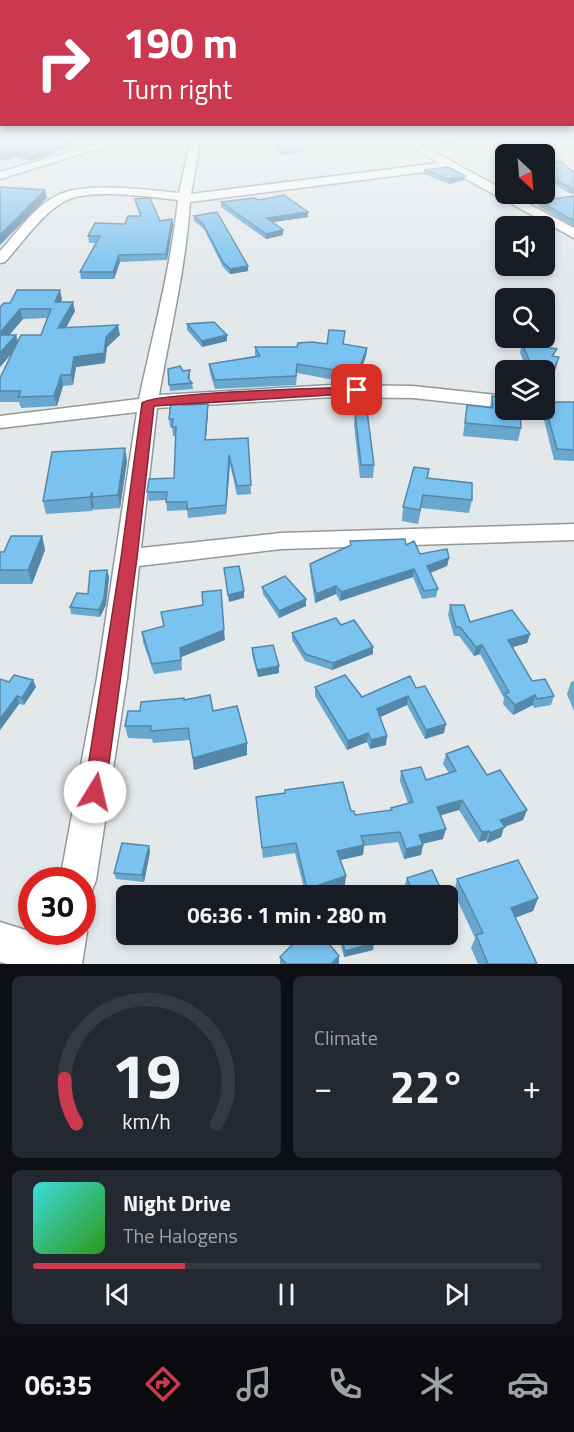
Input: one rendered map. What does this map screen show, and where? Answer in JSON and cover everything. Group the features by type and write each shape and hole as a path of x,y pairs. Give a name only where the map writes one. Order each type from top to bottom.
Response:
{"street":[{"path":"80,867 96,781 129,558 148,403 171,280 182,237 186,187"},
{"path":"0,259 54,201 62,197 107,190 184,198 273,187"},
{"path":"490,187 574,234"},
{"path":"0,422 88,413 174,399 357,390 413,392 495,401"},
{"path":"129,558 281,541 574,532"},
{"path":"0,942 14,947 65,950"}],"building":[{"path":"0,187 45,190 0,235"},
{"path":"284,195 308,212 267,218 283,230 266,234 221,202 254,198 259,200"},
{"path":"574,196 574,221 544,204 555,204 555,199"},
{"path":"150,198 160,221 172,219 166,254 119,255 113,272 80,272 100,236 88,236 95,223 125,224 128,216 141,216 135,199"},
{"path":"217,212 248,266 230,269 223,262 203,224 194,216"},
{"path":"17,290 60,290 55,302 73,302 58,328 118,325 106,337 104,353 74,357 71,375 61,375 54,396 18,397 21,391 0,391 0,378 21,335 41,335 51,309 20,309 0,333 0,307 4,303 10,303"},
{"path":"214,322 227,335 202,341 187,324"},
{"path":"329,330 345,331 343,344 367,348 357,374 341,374 341,371 297,364 296,376 215,380 209,364 260,356 255,347 297,347 298,343 312,342 327,344"},
{"path":"0,335 16,335 0,353"},
{"path":"524,348 557,349 552,356 559,357 555,367 555,360 529,360"},
{"path":"180,366 183,371 190,370 188,378 192,383 169,385 168,369"},
{"path":"492,396 495,396 495,420 521,420 521,428 465,423 467,405 493,408"},
{"path":"171,401 184,401 183,405 208,404 205,440 248,438 251,485 237,486 229,455 226,505 187,509 187,502 166,502 167,492 147,492 149,479 174,478 176,427 172,427 173,419 169,419"},
{"path":"555,402 574,402 574,450 557,449 549,420 555,420"},
{"path":"367,411 374,465 361,465 355,412"},
{"path":"125,448 118,495 92,497 92,492 90,497 43,501 52,452"},
{"path":"414,467 429,469 427,478 472,483 472,500 423,495 420,510 403,507"},
{"path":"11,536 42,536 28,570 0,570 0,552 4,552"},
{"path":"405,539 406,545 414,541 420,554 447,549 449,558 427,566 438,589 424,591 414,569 341,592 336,586 316,594 310,564 351,545 350,541"},
{"path":"239,566 244,591 228,595 224,568"},
{"path":"107,570 104,598 99,610 70,607 77,593 88,594 90,571"},
{"path":"285,576 306,599 279,611 262,587"},
{"path":"221,590 224,630 180,648 181,660 152,664 142,632 164,626 161,612 203,605 202,592"},
{"path":"450,605 464,605 470,622 512,610 530,634 508,640 532,681 545,679 554,696 537,699 535,695 515,705 505,694 509,692 482,645 476,647 460,627 456,627"},
{"path":"336,618 341,625 354,620 373,647 333,663 305,654 292,633"},
{"path":"273,645 279,666 257,670 252,648"},
{"path":"14,675 33,680 22,698 17,696 0,719 0,679 9,682"},
{"path":"345,675 362,697 410,676 416,688 425,686 446,724 426,730 408,696 377,709 387,736 371,740 368,733 348,741 315,687"},
{"path":"210,695 213,711 237,706 247,743 193,758 188,728 151,731 151,726 125,726 128,711 140,711 141,702 184,698 184,700"},
{"path":"468,746 487,775 500,770 527,810 500,820 505,827 490,833 489,831 482,832 462,800 437,807 446,829 419,835 423,845 406,849 400,832 361,836 364,845 337,851 346,876 319,885 306,885 296,843 262,848 256,797 285,793 285,790 343,782 351,811 354,811 355,815 392,810 391,808 413,802 401,771 421,767 426,780 456,771 446,754"},
{"path":"122,843 149,846 142,875 114,873"},
{"path":"518,860 538,898 511,908 537,964 488,964 476,935 483,933 457,879"},
{"path":"432,870 439,885 410,885 407,878"},
{"path":"292,945 330,945 339,956 331,964 286,964 280,957"},
{"path":"343,945 367,945 345,951"}],"route":[{"path":"95,792 129,558 148,403 182,399 357,390"}]}
